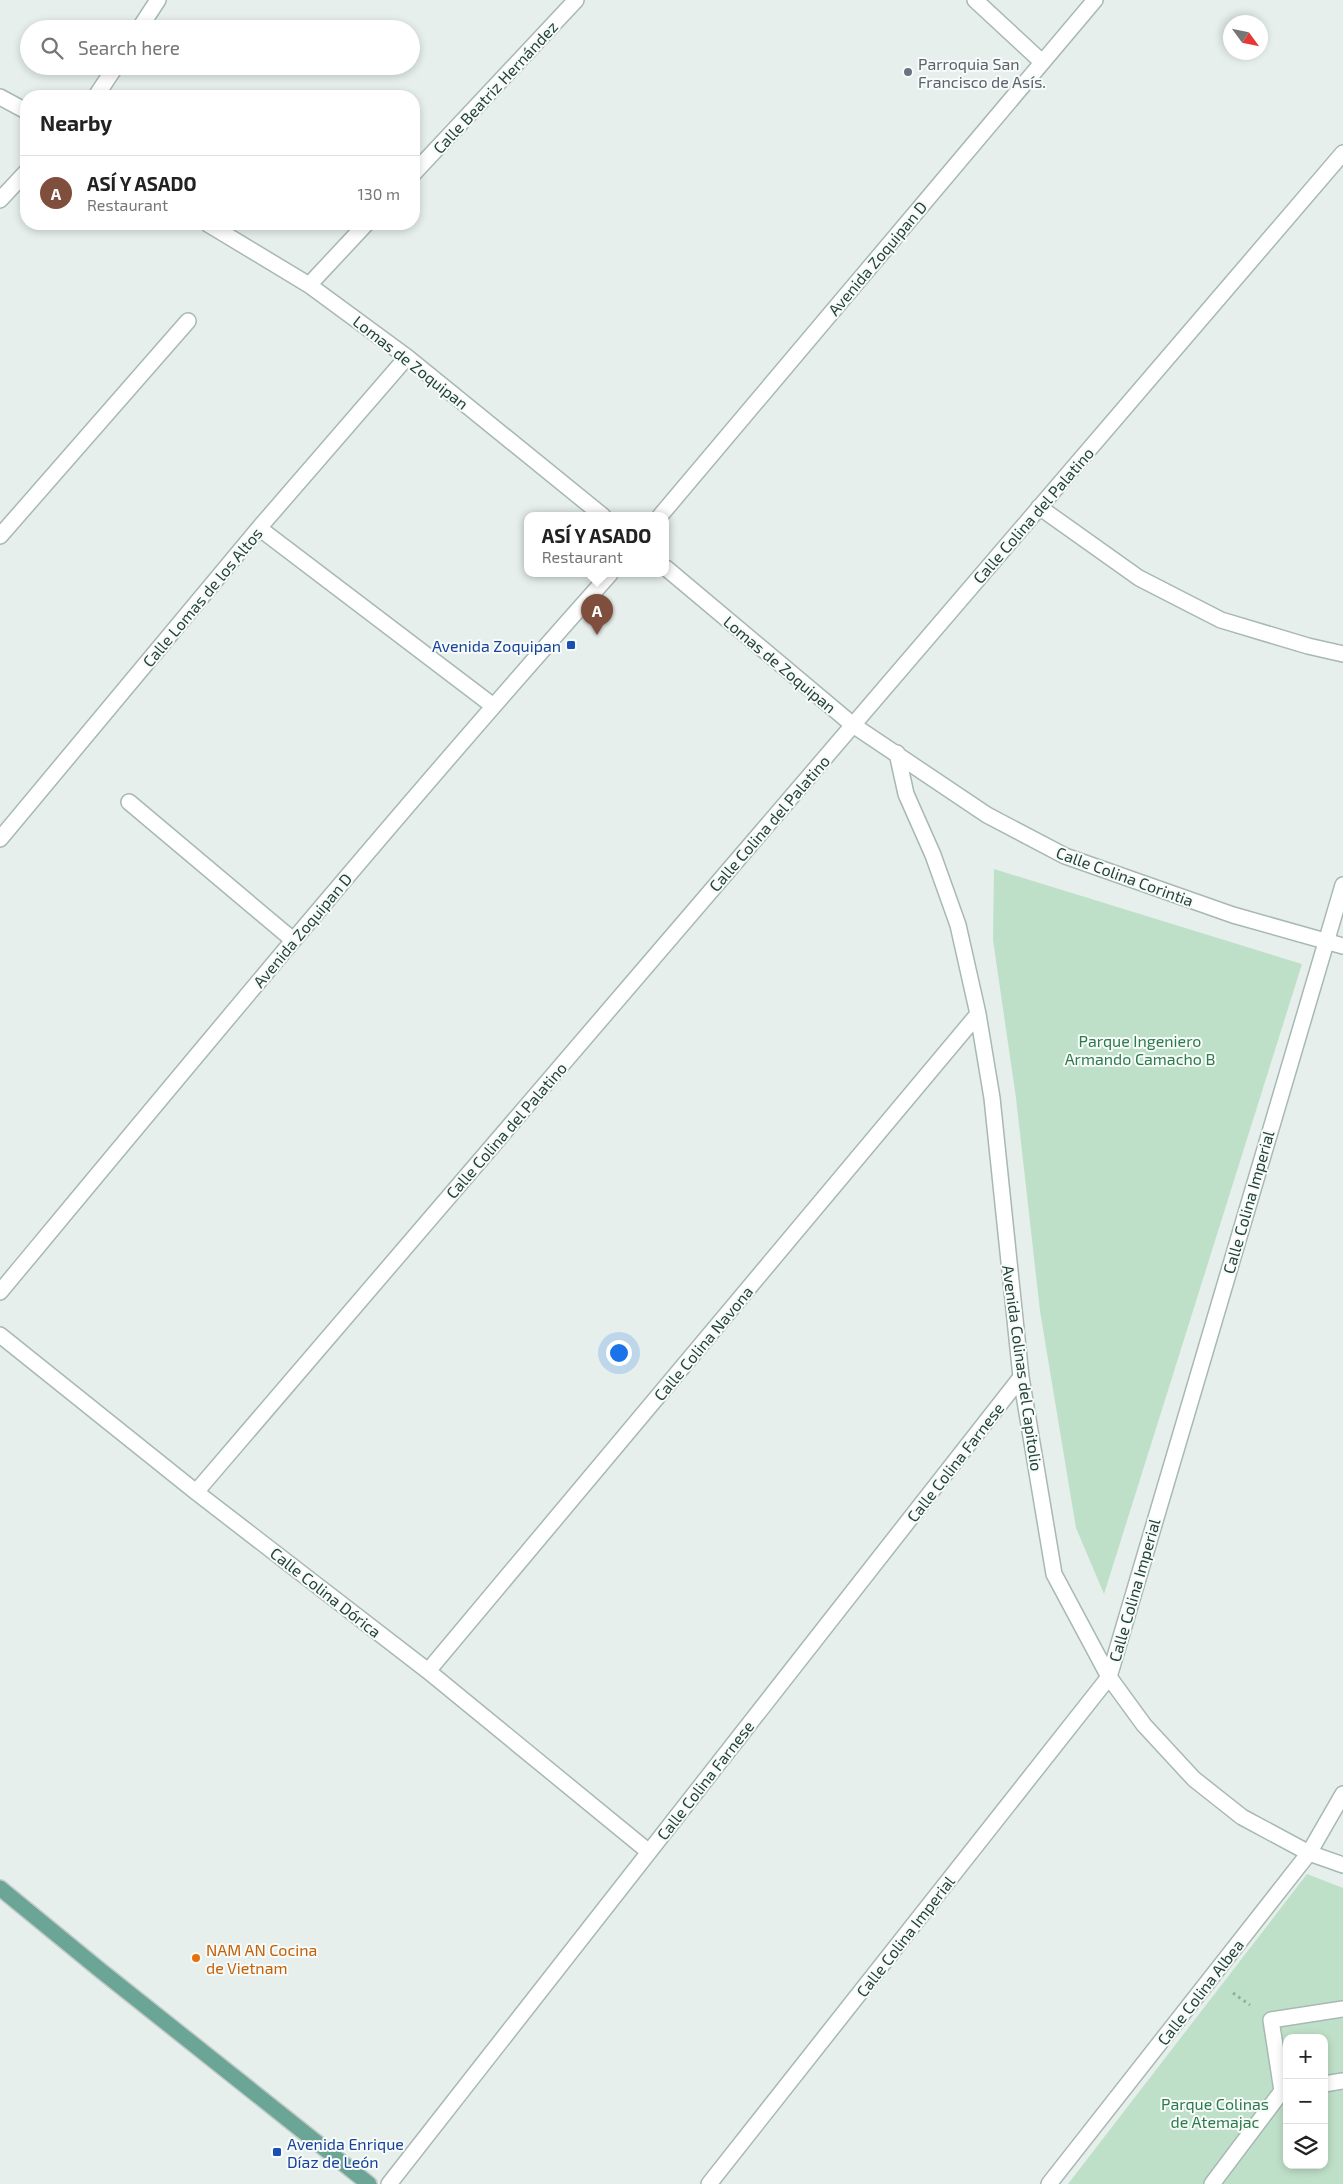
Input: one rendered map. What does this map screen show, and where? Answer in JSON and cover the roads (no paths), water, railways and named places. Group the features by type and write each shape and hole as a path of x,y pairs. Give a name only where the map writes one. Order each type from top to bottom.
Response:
{"main road":[{"path":"0,1888 369,2184"}],"street":[{"path":"145,20 158,0"},
{"name":"Calle Beatriz Hernández","path":"420,167 576,0"},
{"path":"975,0 1042,62"},
{"name":"Avenida Zoquipan D","path":"663,512 1095,0"},
{"path":"100,90 110,75"},
{"path":"0,96 20,108"},
{"name":"Calle Colina del Palatino","path":"196,1492 1343,154"},
{"path":"0,200 20,178"},
{"name":"Lomas de Zoquipan","path":"218,230 309,285 407,357 598,512"},
{"path":"309,285 360,230"},
{"path":"0,536 188,321"},
{"name":"Calle Lomas de los Altos","path":"0,839 259,528 407,357"},
{"path":"1039,508 1139,578 1221,620 1308,646 1343,654"},
{"path":"259,528 492,705"},
{"name":"Lomas de Zoquipan","path":"669,571 853,725 897,753"},
{"name":"Avenida Zoquipan D","path":"0,1292 293,940 492,705 607,577"},
{"name":"Calle Colina Corintia","path":"897,753 988,814 1065,856 1233,914 1343,946"},
{"name":"Avenida Colinas del Capitolio","path":"897,753 906,794 933,855 958,925 978,1014 992,1098 1021,1377 1054,1574 1108,1677 1144,1725 1194,1778 1242,1817 1309,1853 1343,1865"},
{"path":"129,802 293,940"},
{"name":"Calle Colina Imperial","path":"709,2184 1108,1677 1343,885"},
{"name":"Calle Colina Navona","path":"428,1672 978,1014"},
{"name":"Calle Colina Dórica","path":"0,1335 196,1492 428,1672 649,1852"},
{"name":"Calle Colina Farnese","path":"389,2184 1021,1377"},
{"name":"Calle Colina Albea","path":"1048,2184 1309,1853 1343,1794"},
{"path":"1283,2080 1271,2020 1343,2009"},
{"path":"1328,2084 1343,2082"},
{"path":"1212,2184 1283,2093"}],"place":[{"name":"Parroquia San Francisco de Asís.","path":"908,72"},
{"name":"ASÍ Y ASADO","path":"597,635"},
{"name":"Avenida Zoquipan","path":"571,645"},
{"name":"NAM AN Cocina de Vietnam","path":"196,1958"},
{"name":"Avenida Enrique Díaz de León","path":"277,2152"}],"park label":[{"name":"Parque Ingeniero Armando Camacho B","path":"1140,1049"},
{"name":"Parque Colinas de Atemajac","path":"1215,2112"}]}
